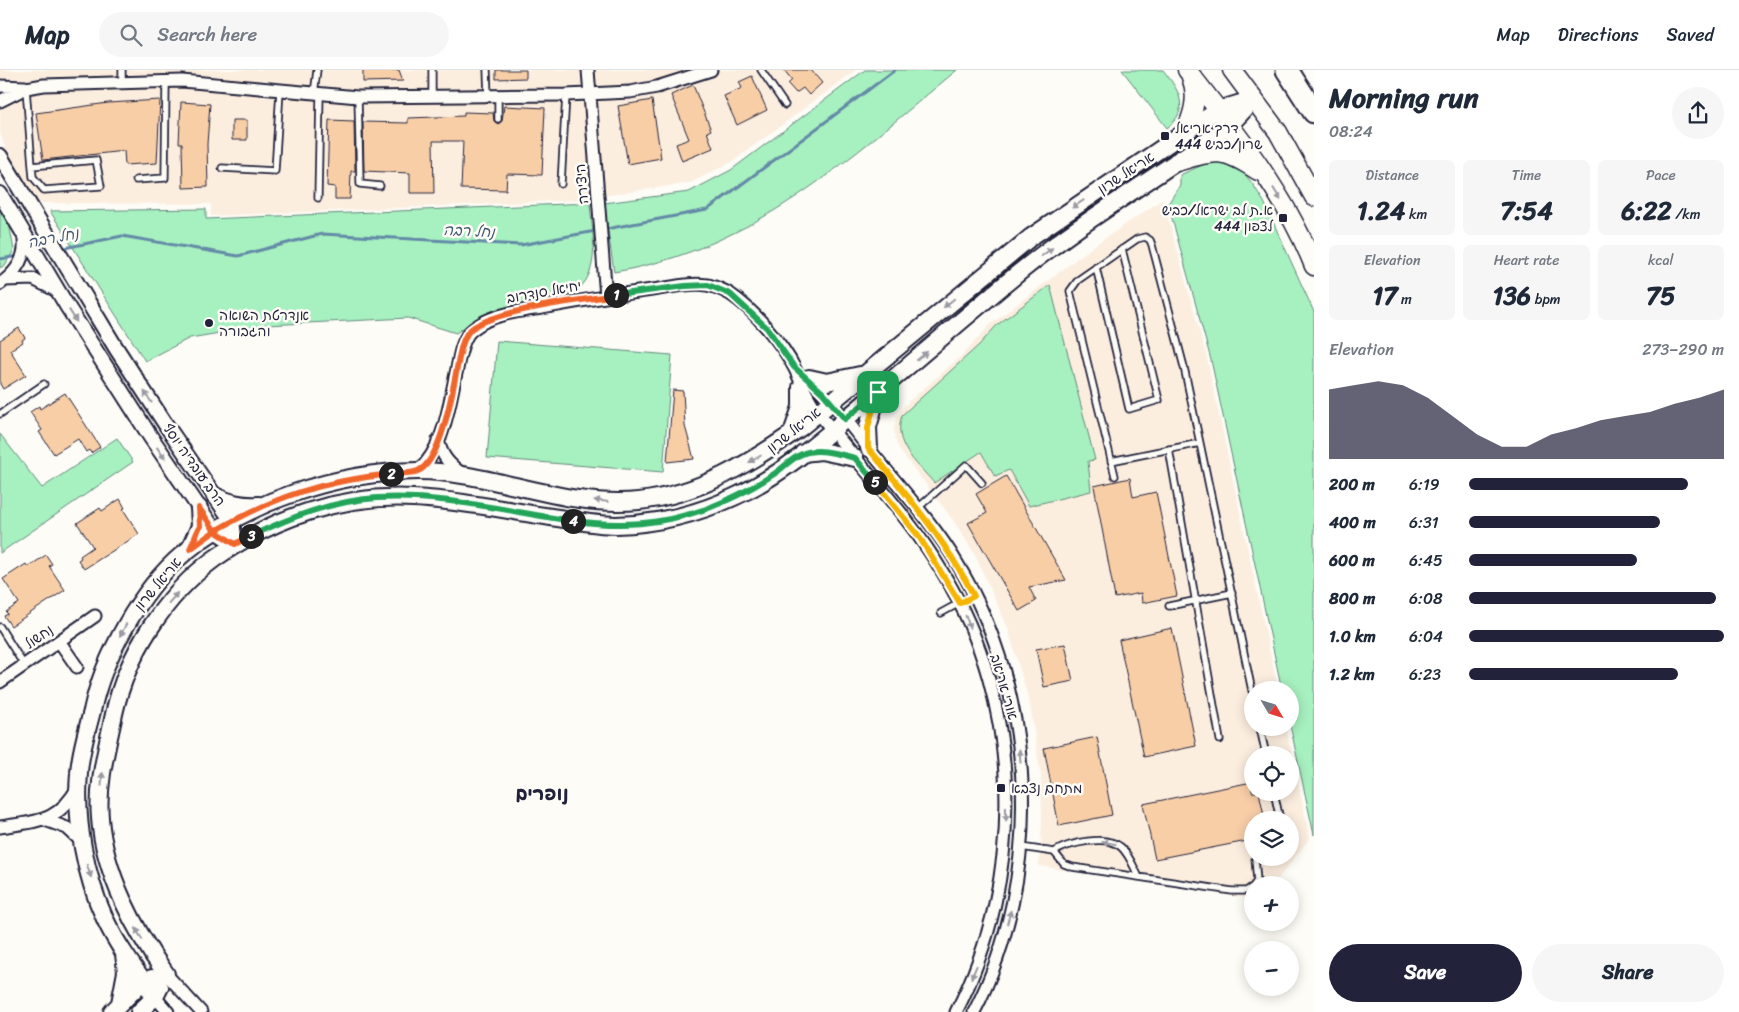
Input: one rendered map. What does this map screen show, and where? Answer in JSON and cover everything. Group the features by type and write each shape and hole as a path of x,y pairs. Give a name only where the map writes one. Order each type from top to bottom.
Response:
{"highway":[{"path":"1287,70 1314,112"},
{"path":"1300,70 1314,89"}],"main road":[{"path":"1232,70 1278,132 1314,197"},
{"path":"1188,72 1230,125 1280,197 1314,266"},
{"path":"1184,134 1190,122 1195,95 1188,72"},
{"name":"אריאל שרון","path":"154,997 123,952 105,919 82,842 79,771 94,700 107,661 129,620 148,593 181,555 215,531 264,505 300,490 327,483 418,471 464,476 572,498 607,502 654,499 699,487 728,475 762,455 791,434 1032,237 1218,110 1254,99"},
{"name":"אריאל שרון","path":"166,974 146,946 126,910 109,858 100,820 102,774 119,697 128,670 148,632 165,607 196,572 235,544 307,512 378,498 451,502 612,525 667,520 706,508 738,495 774,474 832,430 1011,279 1230,125 1254,99"},
{"path":"1177,162 1208,152 1230,154 1265,176"},
{"path":"791,434 802,407 805,383 833,381 864,374"},
{"path":"868,448 868,427 878,392"},
{"path":"802,453 828,452 855,458"},
{"path":"214,496 244,506 264,505"},
{"path":"190,549 200,526 199,508"},
{"path":"116,1007 126,972 123,952"},
{"path":"116,1007 143,981 166,974"},
{"path":"139,1012 154,997 166,974"}],"street":[{"name":"היצירה","path":"588,70 606,297"},
{"path":"0,86 26,88 166,81 358,97 566,95 630,92 657,87 711,70"},
{"path":"0,101 26,88"},
{"name":"הרב עובדיה יוסף","path":"0,156 68,270 166,425 232,521 235,544"},
{"name":"הרב עובדיה יוסף","path":"0,194 150,436 215,531 235,544"},
{"path":"5,279 20,263 24,252 20,228"},
{"path":"5,279 33,279 48,284 59,292"},
{"name":"יחיאל סנדרוב","path":"418,471 427,464 438,440 462,345 469,332 484,322 502,315 606,297 685,286 708,285 730,294 767,328 805,383 818,412"},
{"name":"יחיאל סנדרוב","path":"805,383 831,401 845,419"},
{"name":"אורי אריאב","path":"818,412 918,535 960,603 991,685 1001,731 1006,824 1002,867 994,910 981,955 956,1012"},
{"name":"אורי אריאב","path":"845,419 918,508 958,564 974,596 1007,681 1018,728 1022,781 1021,847 1010,914 997,961 974,1012"},
{"path":"438,440 441,452 449,465 464,476"},
{"name":"נחשול","path":"0,682 95,616"},
{"path":"59,641 77,667"},
{"path":"0,827 45,820 65,807 79,787"},
{"path":"45,820 67,828 82,842"},
{"path":"166,974 201,1012"},
{"path":"154,997 168,1012"}],"lane":[{"path":"122,70 122,82"},
{"path":"317,70 318,198"},
{"path":"432,70 432,97"},
{"path":"487,70 498,119"},
{"path":"761,70 785,105"},
{"path":"136,180 165,178 166,81"},
{"path":"26,88 32,177 44,190 100,186 96,160 32,166"},
{"path":"222,168 276,171 280,91"},
{"path":"561,184 566,95"},
{"path":"358,97 360,184 380,186"},
{"path":"1115,476 1070,291 1078,280 1096,267 1137,239 1145,237 1150,240 1184,367 1250,681"},
{"path":"1096,267 1129,409 1160,400 1122,249"},
{"path":"0,414 44,384"},
{"path":"1111,461 1200,443"},
{"path":"1169,449 1220,740"},
{"path":"918,508 966,466 982,483"},
{"path":"1169,606 1232,593"},
{"path":"941,613 974,596"},
{"path":"0,627 25,665"},
{"path":"1021,847 1054,852 1076,842 1106,841 1116,844 1123,849 1139,877"},
{"path":"1054,852 1064,864 1072,868 1232,891 1244,891"}],"shaded area":[{"path":"0,70 856,70 732,162 690,183 576,200 211,216 211,204 37,203 18,183 0,133"},
{"path":"1163,199 1207,358 1276,681 1244,681 1244,736 1288,736 1290,746 1244,746 1244,801 1299,801 1299,788 1310,838 1299,852 1299,811 1244,811 1244,866 1288,866 1280,876 1244,876 1244,898 1039,866 1042,822 1041,777 1030,705 1008,628 974,553 953,520 901,452 896,443 894,427 897,416 905,405 961,356 991,324 1095,245"}],"green space":[{"path":"865,70 957,70 839,166 799,195 757,221 712,243 665,260 614,272 604,203 689,192 731,170"},
{"path":"1122,70 1163,70 1174,85 1180,99 1179,114 1167,128"},
{"path":"1216,159 1239,167 1264,202 1314,312 1314,835 1299,766 1299,746 1295,746 1292,736 1299,736 1299,681 1280,681 1211,360 1168,204 1180,185 1180,175"},
{"path":"590,203 593,240 592,265 582,286 572,294 498,309 483,315 456,333 408,318 267,325 190,338 145,361 50,211 206,209 206,219"},
{"path":"0,208 9,223 14,250 5,265 0,268"},
{"path":"1050,285 1095,460 1088,461 1091,491 1029,506 1009,470 995,476 981,452 934,483 913,460 903,444 900,435 902,415 979,345 997,325"},
{"path":"497,341 672,355 663,472 487,458"},
{"path":"0,434 42,488 117,438 133,462 0,553"}],"building":[{"path":"363,70 399,70 403,81 363,82"},
{"path":"496,70 526,70 526,78 496,79"},
{"path":"784,70 811,70 822,83 809,95 803,88 796,93 788,84 792,80"},
{"path":"752,76 767,110 737,125 724,96 742,88 739,82"},
{"path":"693,85 711,130 707,132 713,148 682,161 676,144 689,139 671,95"},
{"path":"160,100 157,163 125,165 124,151 43,160 36,113 108,103"},
{"path":"652,100 661,158 628,164 618,106"},
{"path":"181,102 210,104 207,144 208,187 183,188 182,143 179,143"},
{"path":"504,106 545,108 542,175 507,174 506,190 461,189 463,141 433,141 434,193 410,193 410,173 364,171 363,122 408,123 408,118 464,116 464,112 493,113 494,121 498,124 502,121"},
{"path":"232,120 247,120 247,140 232,140"},
{"path":"329,120 354,121 355,171 351,171 350,199 335,199 335,187 327,186"},
{"path":"19,328 25,338 22,340 23,342 10,350 26,375 3,389 0,384 0,340"},
{"path":"673,390 683,391 685,426 694,459 667,462"},
{"path":"65,393 100,447 91,453 89,450 86,452 78,439 54,454 39,432 42,430 30,412 39,406 40,409"},
{"path":"1006,476 1066,580 1029,587 1036,601 1019,611 968,523 987,513 976,494"},
{"path":"1130,478 1133,497 1156,492 1177,596 1142,603 1141,593 1115,598 1094,486"},
{"path":"120,499 125,508 123,509 139,534 84,569 78,560 81,558 80,556 93,547 77,523 100,508 102,511"},
{"path":"46,555 52,564 49,566 65,590 11,626 4,616 8,614 6,612 19,603 3,579 26,564 28,567"},
{"path":"1172,628 1196,746 1144,757 1119,640"},
{"path":"1065,644 1073,681 1044,687 1036,649"},
{"path":"1097,737 1112,815 1059,826 1044,748"},
{"path":"1244,784 1244,801 1261,801 1263,811 1244,811 1244,842 1155,859 1143,804"}],"waterway":[{"name":"נחל רבה","path":"60,249 122,236 238,256 322,234 521,245 707,210 895,70"},
{"name":"נחל רבה","path":"0,259 19,256"}],"place":[{"name":"דרך אריאל שרון/כביש 444","path":"1165,136"},
{"name":"א.ת לב ישראל/כביש 444 לצפון","path":"1283,218"},
{"name":"אנדרטת השואה והגבורה","path":"209,323"},
{"name":"מתחם נצבא","path":"1001,788"}],"district":[{"name":"נופרים","path":"542,793"}],"route":[{"path":"878,392 845,419 809,378 794,367 767,328 730,294 708,285 685,286 606,297 502,315 484,322 469,332 462,345 446,416 435,451 427,464 418,471 354,478 300,490 272,501 215,531 199,508 200,526 190,549 215,531 235,544 307,512 357,500 378,498 413,498 451,502 612,525 667,520 706,508 738,495 774,474 802,453 821,451 855,458 918,535 943,572 960,603 974,596 958,564 932,525 868,448 868,427 878,392"}]}
